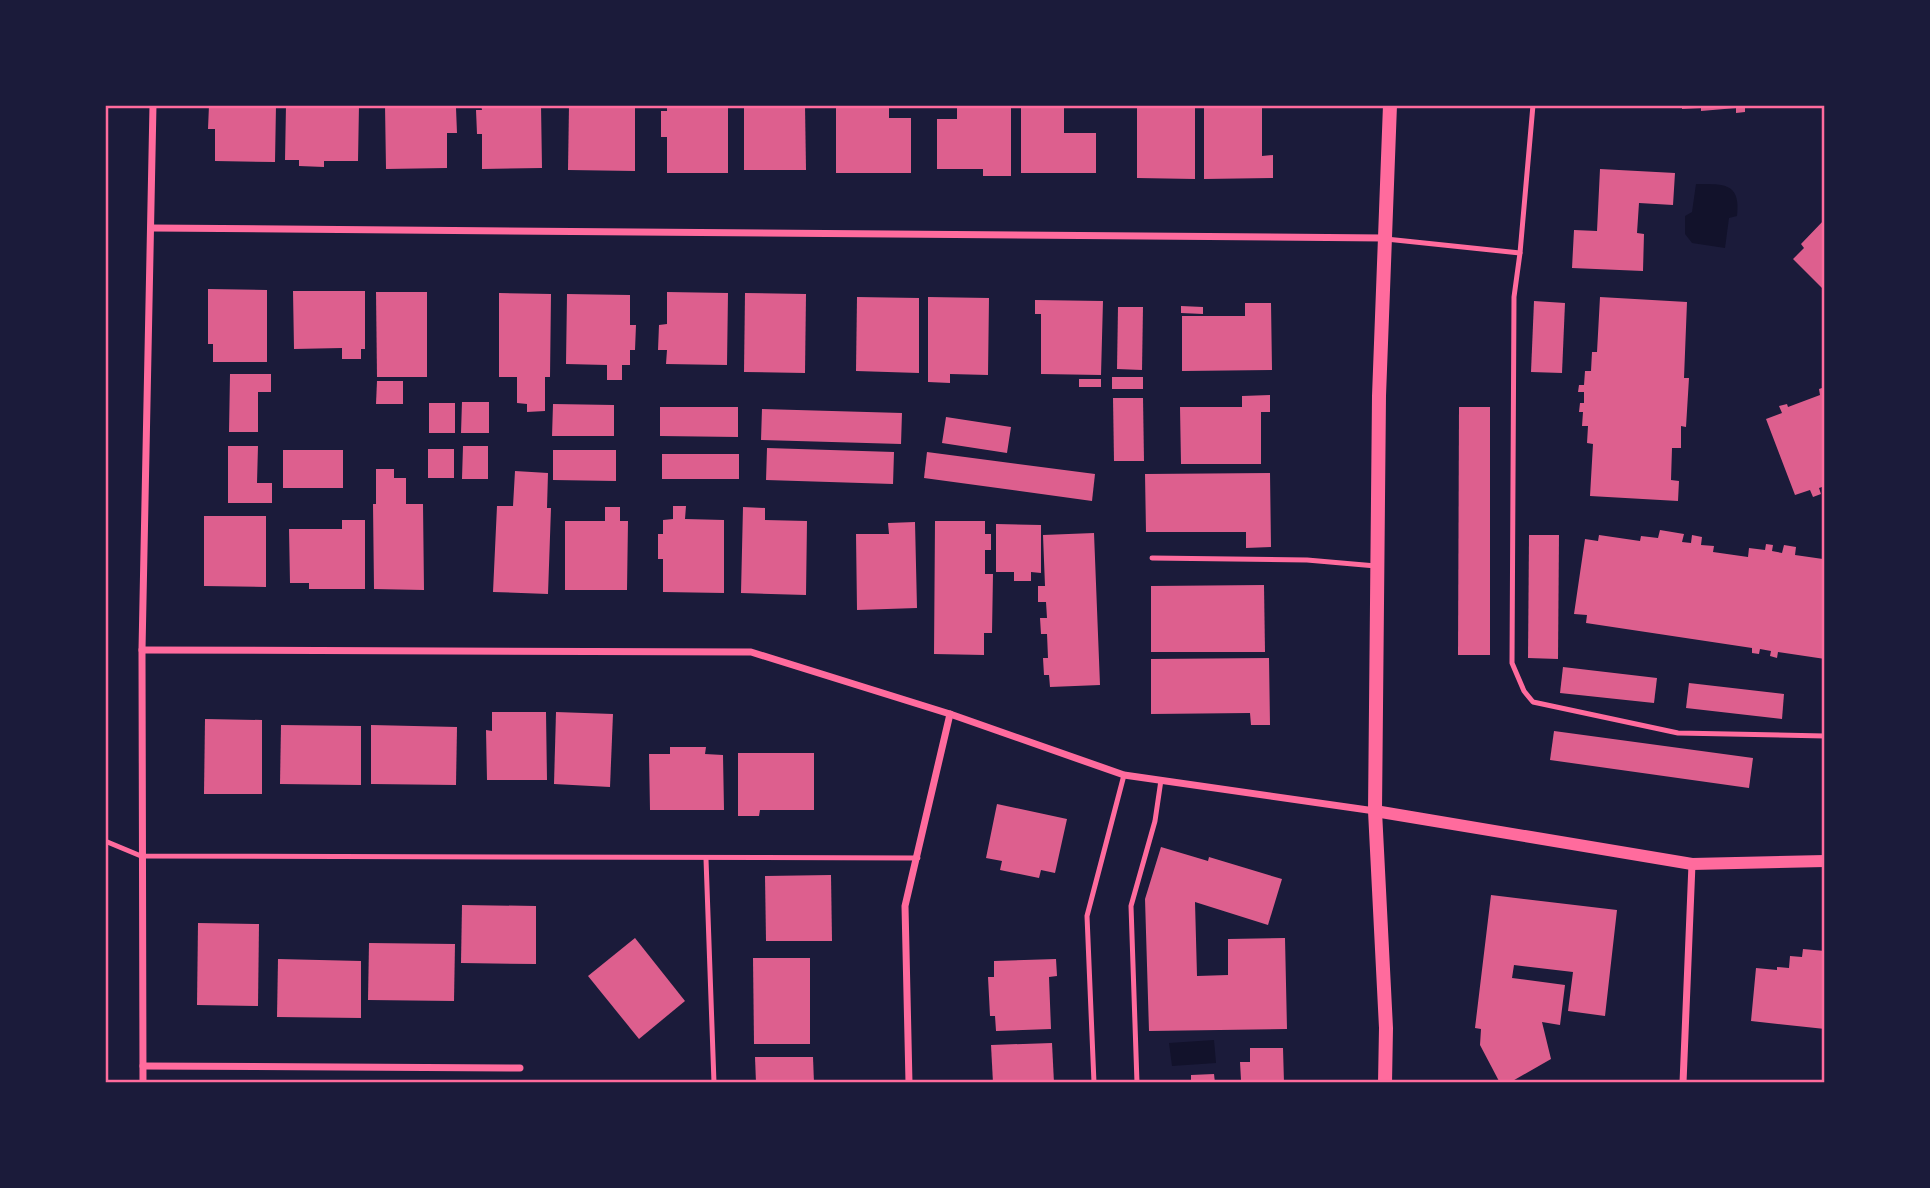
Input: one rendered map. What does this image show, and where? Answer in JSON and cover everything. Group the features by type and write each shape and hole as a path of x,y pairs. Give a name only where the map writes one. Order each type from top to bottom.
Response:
{"main road":[{"path":"1385,1083 1386,1028 1375,811 1379,396 1390,105"}],"street":[{"path":"143,1083 142,650 153,105"},
{"path":"152,228 1384,238"},
{"path":"142,650 751,652 950,714 1124,775 1375,811 1692,864 1825,861"},
{"path":"909,1083 905,905 950,714"},
{"path":"1683,1083 1692,864"},
{"path":"143,1066 520,1068"}],"lane":[{"path":"1534,105 1514,297 1512,663 1524,691 1533,702 1678,733 1825,736"},
{"path":"1384,238 1520,253"},
{"path":"1152,558 1307,561 1379,566"},
{"path":"1094,1083 1087,916 1124,775"},
{"path":"1137,1083 1131,906 1155,821 1161,780"},
{"path":"105,841 141,856 918,858"},
{"path":"706,859 714,1083"}],"shaded area":[{"path":"1696,184 1722,185 1733,191 1736,197 1737,216 1729,218 1725,248 1692,243 1685,234 1685,216 1692,212"},
{"path":"1214,1040 1216,1063 1172,1066 1169,1043"}],"building":[{"path":"209,105 276,105 275,162 215,161 215,129 208,129"},
{"path":"286,105 359,105 358,161 324,161 324,167 299,166 299,160 285,160"},
{"path":"385,105 446,105 446,108 456,108 457,133 447,133 447,168 386,169"},
{"path":"481,105 541,105 542,168 482,169 482,134 477,134 476,110 482,110"},
{"path":"569,105 635,105 635,171 568,170"},
{"path":"667,105 728,105 728,173 667,173 667,137 661,137 661,111 667,111"},
{"path":"744,105 805,105 806,170 744,170"},
{"path":"836,105 889,105 889,118 911,118 911,173 836,173"},
{"path":"957,105 1011,105 1011,176 983,176 983,169 937,169 937,119 957,119"},
{"path":"1021,105 1064,105 1064,133 1096,133 1096,173 1021,173"},
{"path":"1137,105 1195,105 1195,179 1137,178"},
{"path":"1204,105 1262,105 1262,156 1273,155 1273,178 1204,179"},
{"path":"1682,105 1750,107 1745,107 1745,112 1736,113 1736,108 1701,111 1701,108 1682,109"},
{"path":"1600,169 1675,173 1673,205 1639,203 1637,233 1644,234 1643,271 1572,268 1574,230 1597,231"},
{"path":"1825,219 1825,291 1793,259 1804,248 1801,244"},
{"path":"208,289 267,290 267,362 213,362 213,344 208,344"},
{"path":"293,291 365,291 365,349 361,349 361,359 342,359 342,348 294,349"},
{"path":"376,292 427,292 427,377 377,377"},
{"path":"667,292 728,293 727,365 666,364 667,350 658,350 659,325 667,324"},
{"path":"499,293 551,294 550,377 545,377 545,411 527,412 527,404 517,403 517,377 499,377"},
{"path":"745,293 806,294 805,373 744,372"},
{"path":"567,294 630,295 630,325 636,325 635,350 630,350 630,365 622,365 622,380 607,380 607,365 566,364"},
{"path":"857,297 919,298 919,373 856,371"},
{"path":"928,297 989,298 988,375 950,374 950,383 928,382"},
{"path":"1600,297 1687,302 1684,378 1689,378 1686,427 1681,426 1681,448 1672,448 1671,480 1679,481 1678,501 1590,496 1593,444 1587,443 1588,426 1582,426 1583,412 1579,412 1580,403 1584,403 1584,392 1578,392 1579,385 1584,385 1585,371 1591,371 1592,352 1597,352"},
{"path":"1035,300 1103,301 1101,375 1041,374 1041,314 1035,314"},
{"path":"1534,301 1565,303 1562,373 1531,372"},
{"path":"1245,303 1271,303 1272,370 1182,371 1182,316 1245,316"},
{"path":"1181,306 1203,307 1203,314 1181,313"},
{"path":"1118,307 1143,307 1142,370 1117,369"},
{"path":"230,374 271,374 271,392 258,392 258,432 229,432"},
{"path":"1112,377 1143,377 1143,389 1112,389"},
{"path":"1079,379 1101,379 1101,387 1079,387"},
{"path":"377,381 403,381 403,404 376,404"},
{"path":"1825,387 1825,486 1819,488 1821,494 1813,497 1810,490 1795,495 1766,419 1782,413 1779,406 1787,404 1788,407 1820,395 1819,389"},
{"path":"1270,395 1270,412 1261,412 1261,464 1181,464 1180,407 1242,407 1242,396"},
{"path":"1113,398 1143,398 1144,461 1114,461"},
{"path":"462,402 489,402 489,433 461,433"},
{"path":"429,403 455,403 455,433 429,433"},
{"path":"553,404 614,405 614,436 552,436"},
{"path":"660,407 738,407 738,437 660,436"},
{"path":"1459,407 1490,407 1490,655 1458,655"},
{"path":"762,409 902,413 901,444 761,440"},
{"path":"946,417 1011,427 1007,453 942,443"},
{"path":"228,446 258,446 257,483 272,483 272,503 228,503"},
{"path":"463,446 488,446 488,479 462,479"},
{"path":"767,448 894,452 893,484 766,480"},
{"path":"428,449 454,449 454,478 428,478"},
{"path":"283,450 343,450 343,488 283,488"},
{"path":"553,450 616,450 616,481 553,480"},
{"path":"927,452 1095,474 1092,501 924,478"},
{"path":"662,454 739,454 739,479 662,479"},
{"path":"376,469 394,469 394,478 406,478 406,504 423,504 424,590 374,589 373,504 376,504"},
{"path":"515,471 548,473 547,508 551,508 548,594 493,592 497,506 513,506"},
{"path":"1270,473 1271,547 1246,548 1246,532 1146,532 1145,474"},
{"path":"673,506 686,506 685,519 724,520 724,593 663,592 663,559 658,559 658,534 663,534 663,520 673,519"},
{"path":"605,507 620,507 620,521 628,521 627,590 565,590 565,521 605,521"},
{"path":"743,507 765,508 765,520 807,521 806,595 741,593"},
{"path":"204,516 266,516 266,587 204,586"},
{"path":"342,520 365,520 365,589 309,589 309,583 290,583 289,529 342,529"},
{"path":"935,521 985,521 985,534 991,534 991,550 985,550 985,574 993,574 992,633 984,633 984,655 934,654"},
{"path":"915,522 917,608 857,610 856,534 889,534 888,523"},
{"path":"996,524 1041,525 1041,573 1031,572 1031,581 1014,581 1014,572 996,572"},
{"path":"1660,530 1684,534 1682,542 1691,543 1692,535 1702,537 1701,545 1714,546 1713,552 1748,557 1749,548 1765,550 1766,544 1773,545 1772,551 1782,553 1784,545 1796,547 1795,555 1823,559 1825,659 1778,652 1777,658 1770,656 1771,651 1760,649 1759,654 1752,653 1752,648 1586,623 1587,615 1574,614 1585,539 1598,541 1599,535 1640,541 1641,536 1658,538"},
{"path":"1094,533 1100,685 1050,687 1049,675 1044,675 1043,658 1048,658 1047,634 1041,634 1040,618 1047,618 1046,602 1038,602 1038,586 1045,586 1043,535"},
{"path":"1529,535 1559,535 1558,659 1528,658"},
{"path":"1264,585 1265,652 1151,652 1151,586"},
{"path":"1269,658 1270,725 1251,725 1250,713 1151,714 1151,659"},
{"path":"1563,667 1657,678 1654,703 1560,693"},
{"path":"1689,683 1784,694 1782,719 1686,708"},
{"path":"492,712 546,712 547,780 487,780 486,730 492,731"},
{"path":"556,712 613,714 610,787 554,784"},
{"path":"205,719 262,720 262,794 204,794"},
{"path":"281,725 361,726 361,785 280,784"},
{"path":"371,725 457,727 456,785 371,784"},
{"path":"1554,731 1753,758 1749,788 1550,760"},
{"path":"670,747 706,747 705,754 723,755 724,810 650,810 649,754 670,754"},
{"path":"738,753 814,753 814,810 760,810 759,816 738,816"},
{"path":"997,804 1067,819 1055,873 1041,870 1039,878 1000,870 1002,861 986,858"},
{"path":"1161,847 1208,861 1209,857 1282,879 1268,925 1195,902 1197,976 1228,975 1228,939 1285,938 1287,1029 1149,1031 1145,899"},
{"path":"831,875 832,941 766,941 765,876"},
{"path":"1491,895 1617,910 1605,1016 1568,1011 1573,972 1514,965 1512,978 1565,985 1560,1025 1542,1022 1551,1059 1509,1083 1500,1083 1480,1045 1481,1029 1475,1028"},
{"path":"462,905 536,906 536,964 461,963"},
{"path":"198,923 259,924 258,1006 197,1005"},
{"path":"635,938 685,1001 639,1039 588,976"},
{"path":"369,943 455,944 454,1001 368,1000"},
{"path":"1803,949 1825,951 1825,1029 1751,1021 1756,968 1789,968 1790,956 1802,957"},
{"path":"753,958 810,958 810,1044 754,1044"},
{"path":"278,959 361,961 361,1018 277,1017"},
{"path":"1056,959 1057,976 1049,977 1051,1029 996,1031 995,1016 990,1016 988,977 994,977 994,961"},
{"path":"1052,1043 1054,1083 993,1083 991,1045"},
{"path":"1250,1048 1283,1048 1284,1083 1216,1083 1241,1080 1240,1062 1250,1062"},
{"path":"755,1057 813,1057 814,1083 756,1083"},
{"path":"1214,1074 1215,1083 1191,1083 1191,1075"}]}
